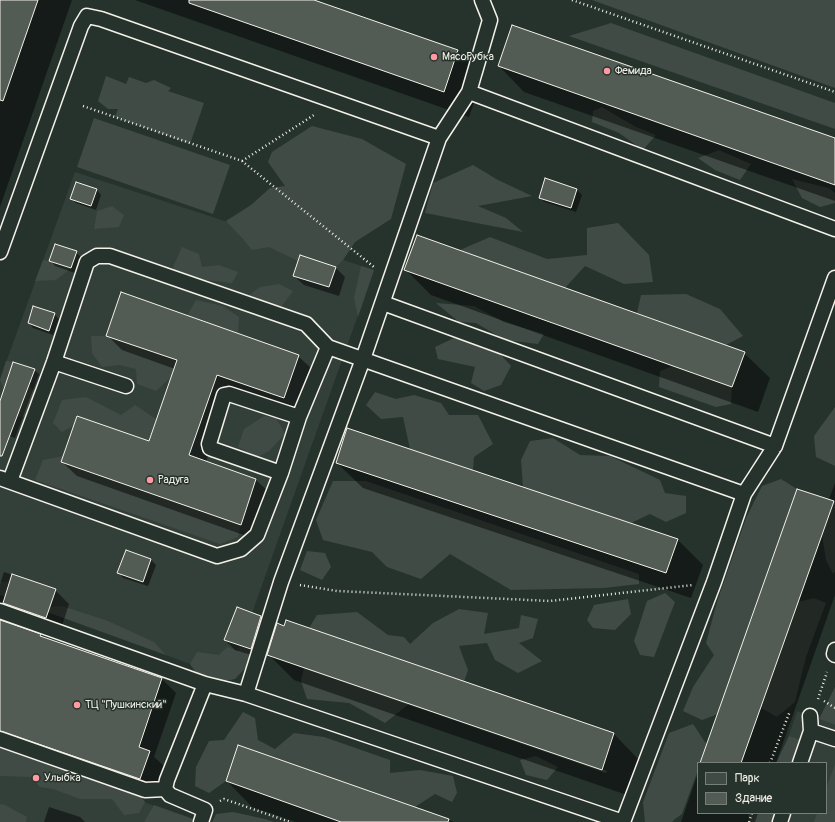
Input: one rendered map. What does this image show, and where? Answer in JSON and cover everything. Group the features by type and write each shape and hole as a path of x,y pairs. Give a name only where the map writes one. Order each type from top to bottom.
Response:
{"lane":[{"path":"246,694 281,582 383,303 439,138 468,92 490,20 482,0"},
{"path":"0,252 81,26 87,16 101,18 439,138"},
{"path":"468,92 835,229"},
{"path":"328,347 299,417 281,473 257,535 241,549 217,556 5,479 54,362 87,262 97,256 110,256 306,324 328,347 744,494"},
{"path":"0,611 205,684 246,694 623,822 714,582 744,494 775,446 835,278"},
{"path":"383,303 775,446"},
{"path":"54,362 126,386"},
{"path":"281,473 210,448 209,444 224,395 228,394 299,417"},
{"path":"165,789 167,780 205,684"},
{"path":"800,762 811,731 810,716"},
{"path":"811,731 835,739"},
{"path":"0,739 145,790 165,789"},
{"path":"165,789 170,795 203,816"}],"path":[{"path":"572,0 835,92"},
{"path":"242,161 335,102"},
{"path":"83,106 242,161 390,280"},
{"path":"281,582 337,591 550,601 714,582"},
{"path":"811,731 819,719 818,697 834,653"},
{"path":"812,698 818,697"},
{"path":"770,762 790,711 795,705"},
{"path":"203,816 224,799 290,822"}],"shaded area":[{"name":"Радуга","path":"75,172 374,270 229,678 0,595 0,379"},
{"path":"797,711 835,725 835,822 760,822 763,814 827,814 827,762 780,762"},
{"name":"Улыбка","path":"0,753 193,819 192,822 0,822"}],"green space":[{"path":"592,0 835,0 835,88"},
{"path":"611,23 835,103 835,129 569,36"},
{"path":"106,76 126,84 129,77 146,83 154,80 171,88 168,91 204,103 190,144 115,117 118,109 108,109 98,101"},
{"path":"602,107 636,127 656,135 643,150 619,133 592,122 593,111"},
{"path":"94,118 230,165 213,214 77,167"},
{"path":"312,126 362,139 406,164 391,219 355,242 343,260 336,267 300,255 298,261 269,247 252,250 226,221 251,205 270,188 285,186 268,162 272,152"},
{"path":"719,150 751,164 740,180 715,170 698,158"},
{"path":"473,165 498,180 532,196 478,206 506,218 523,232 425,213 433,183"},
{"path":"792,179 829,188 835,193 835,203 820,207 802,198"},
{"path":"112,206 124,215 119,227 94,229 97,211"},
{"path":"618,223 649,255 653,282 624,284 585,266 565,288 460,250 490,237 547,259 587,255 587,228"},
{"path":"182,247 199,254 202,267 219,265 238,272 232,283 198,279 180,279 173,267"},
{"path":"43,260 71,268 56,280 35,281"},
{"path":"361,266 374,270 358,317 354,298"},
{"path":"279,284 293,291 282,306 268,304 248,296 260,287"},
{"path":"686,294 720,309 743,336 726,345 637,313 641,295"},
{"path":"196,300 223,306 239,317 238,333 187,316"},
{"path":"436,303 474,306 504,322 544,334 538,344 505,340 476,323 459,322"},
{"path":"91,336 106,336 177,360 170,378 156,391 137,384 136,369 119,365 102,367 92,353"},
{"path":"454,338 493,346 511,366 501,385 484,391 471,383 475,367 438,359 435,347"},
{"path":"6,361 13,362 8,379 29,386 40,397 32,416 16,417 0,380"},
{"path":"673,366 732,387 731,404 716,407 659,387 660,371"},
{"path":"375,392 396,399 414,395 441,403 449,415 478,415 493,444 474,457 473,470 410,449 403,417 381,419 366,405"},
{"path":"86,397 121,415 135,405 156,419 149,441 77,416 73,426 62,432 53,423 62,400"},
{"path":"835,407 835,466 816,457 814,436"},
{"path":"264,416 276,418 285,434 269,451 258,457 238,447 244,429"},
{"path":"553,438 580,455 610,456 660,480 665,493 686,496 686,513 666,522 650,514 631,523 523,487 521,460 530,441"},
{"path":"63,456 61,462 241,525 238,537 220,544 35,480 43,460"},
{"path":"781,479 797,489 718,714 702,720 683,711 693,687 714,655 706,643 717,602 746,518 762,486"},
{"path":"333,481 366,481 639,574 639,584 604,588 511,590 450,554 421,579 387,567 372,552 323,540 316,520"},
{"path":"834,501 835,571 833,574 826,560 822,535"},
{"path":"307,551 325,553 331,567 322,580 300,570"},
{"path":"0,582 9,582 6,592 50,607 62,606 108,621 154,642 166,655 0,595"},
{"path":"665,593 675,602 654,657 640,655 634,641 647,601"},
{"path":"814,598 826,603 806,657 795,702 777,717 761,708 798,602"},
{"path":"628,599 631,614 615,630 593,628 587,620 594,605"},
{"path":"459,609 488,613 484,634 519,628 521,615 538,619 533,638 519,643 542,661 518,673 495,660 487,643 459,646 468,670 464,682 309,628 317,615 357,612 388,635 404,637 410,644 433,623"},
{"path":"253,613 265,627 253,660 235,679 220,682 199,677 190,664 197,652 219,655 227,647 238,651"},
{"path":"304,667 409,704 385,723 349,703 307,699 301,681"},
{"path":"835,687 835,725 819,719"},
{"path":"243,712 255,718 258,740 275,749 294,733 324,737 390,760 390,773 420,770 453,776 457,793 452,802 435,794 415,807 238,745 226,781 209,793 195,786 196,767 209,741 224,740"},
{"path":"693,724 707,745 700,762 697,762 697,773 682,814 672,822 645,822 643,802 669,733"},
{"path":"789,736 804,741 797,762 776,762"},
{"path":"0,746 138,792 145,802 139,813 124,815 112,799 80,799 53,789 40,787 30,777 0,776"},
{"path":"536,756 558,767 547,780 526,775 520,760"},
{"path":"835,764 835,822 814,822 817,814 827,814 827,786"},
{"path":"0,804 5,805 27,817 26,822 0,822"},
{"path":"154,805 193,819 192,822 144,822"},
{"path":"233,812 274,822 212,822 216,814"},
{"path":"748,814 781,814 778,822 748,822"}],"building":[{"path":"0,0 38,0 3,101 0,100"},
{"path":"189,0 314,0 458,50 444,92 189,3"},
{"path":"512,25 835,138 835,185 498,66"},
{"path":"545,178 577,189 571,208 539,198"},
{"path":"76,182 97,189 91,206 70,199"},
{"path":"417,235 745,352 732,387 404,270"},
{"path":"55,244 77,251 71,268 49,261"},
{"path":"300,255 336,267 329,287 293,276"},
{"path":"121,292 299,355 284,398 217,375 189,455 256,479 241,525 61,462 77,416 149,441 177,360 106,336"},
{"path":"33,306 55,313 49,331 28,323"},
{"path":"13,362 35,369 2,456 0,456 0,401"},
{"path":"347,428 678,539 666,573 336,463"},
{"path":"797,489 834,501 741,762 700,762"},
{"path":"126,550 151,559 143,582 117,573"},
{"path":"12,574 56,589 46,618 3,603"},
{"path":"237,607 261,616 251,649 224,640"},
{"name":"ТЦ \"Пушкинский\"","path":"0,620 41,634 40,636 162,678 139,747 150,751 140,779 0,731"},
{"path":"286,620 614,733 602,770 267,655 277,623 284,626"},
{"path":"238,745 449,819 448,822 341,822 226,781"}],"place":[{"name":"МясоРубка","path":"434,57"},
{"name":"Фемида","path":"607,71"},
{"name":"Радуга","path":"150,480"},
{"name":"ТЦ \"Пушкинский\"","path":"77,705"},
{"name":"Улыбка","path":"36,778"}]}
